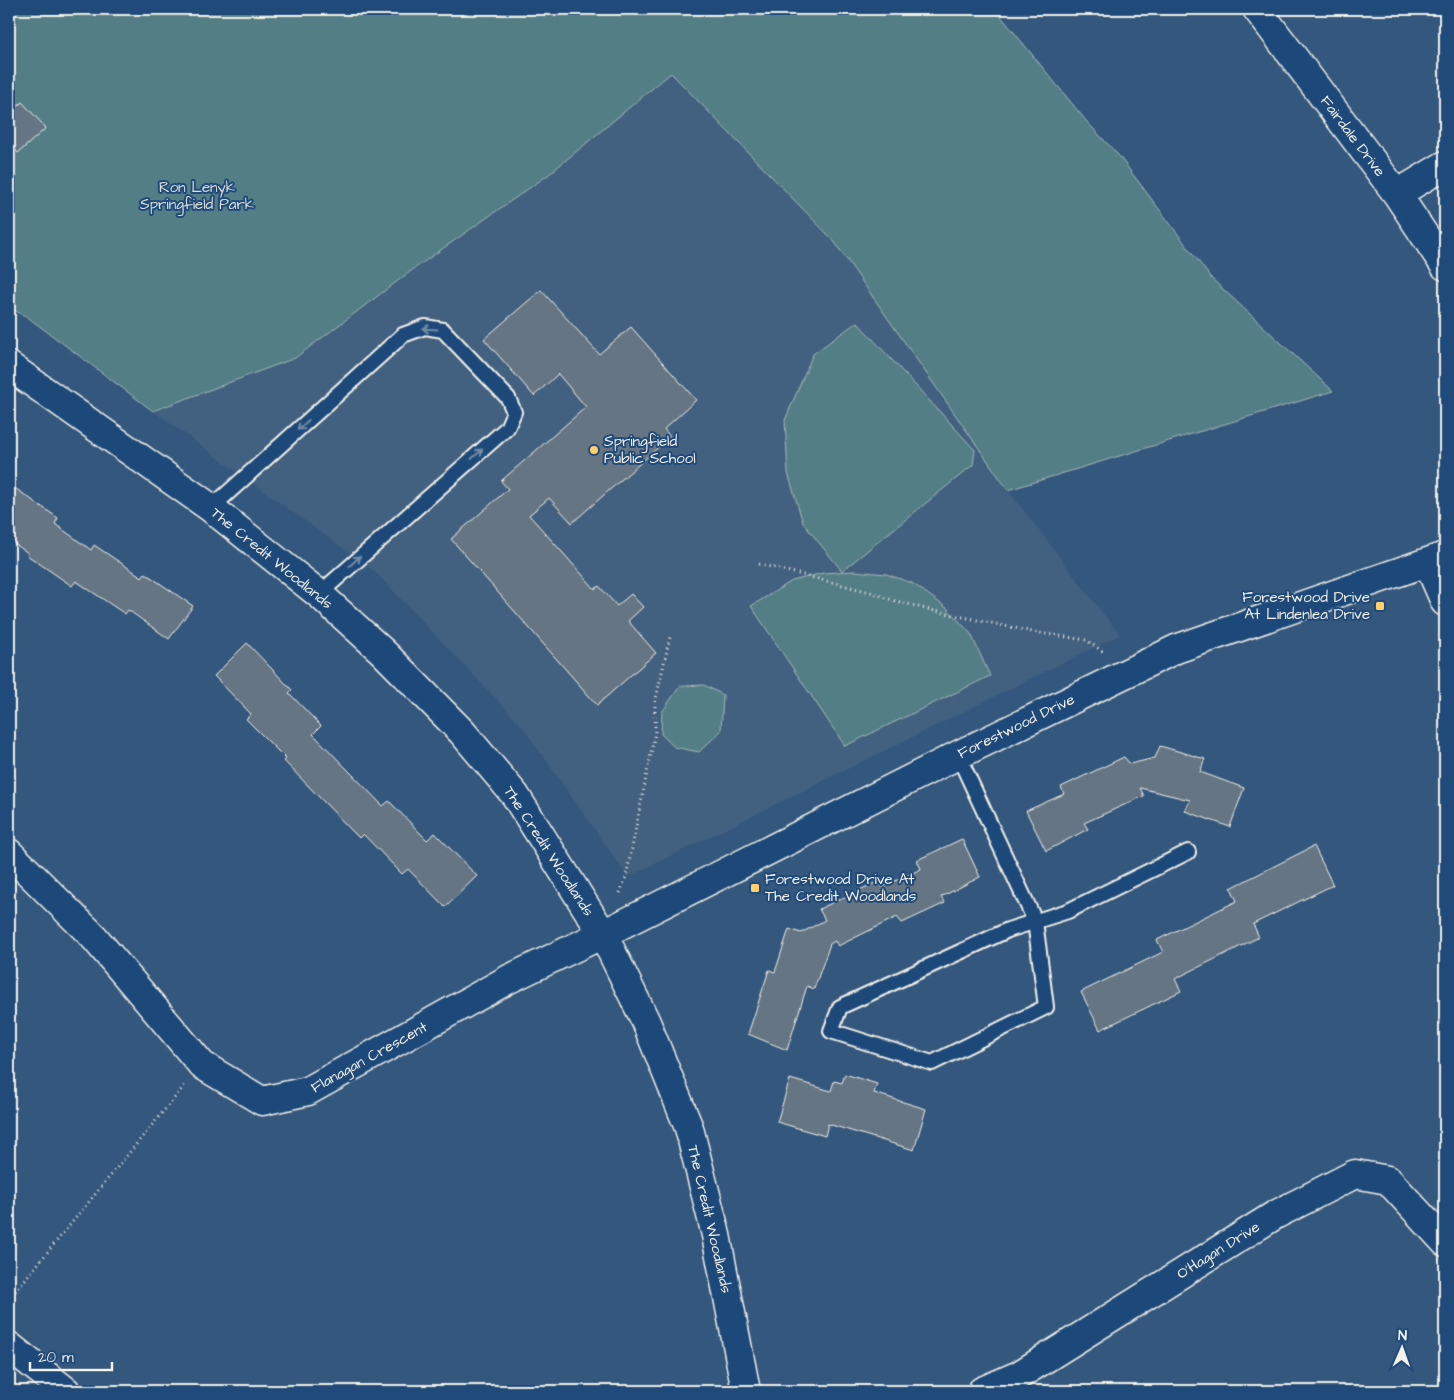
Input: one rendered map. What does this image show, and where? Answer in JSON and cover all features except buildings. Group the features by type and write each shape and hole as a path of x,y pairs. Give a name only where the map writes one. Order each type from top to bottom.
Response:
{"street":[{"name":"Fairdale Drive","path":"1257,9 1397,194 1445,266"},
{"path":"1397,194 1445,164"},
{"name":"The Credit Woodlands","path":"9,366 211,508 319,594 383,652 462,732 515,795 603,934 646,1022 689,1128 716,1234 746,1391"},
{"path":"1437,559 1445,602"},
{"name":"Forestwood Drive","path":"603,934 958,755 1176,649 1437,559"},
{"name":"Flanagan Crescent","path":"9,853 93,936 202,1065 262,1101 308,1091 509,979 603,934"},
{"name":"O'Hagan Drive","path":"982,1391 1019,1375 1275,1215 1355,1174 1388,1180 1445,1242"},
{"path":"9,1346 66,1391"}],"lane":[{"path":"211,508 402,335 426,327 443,330 508,398 514,412 506,428 319,594"},
{"path":"958,755 1035,921 1046,1008 932,1063 831,1031 840,1007 1008,930 1035,921 1068,911 1188,852"}],"path":[{"path":"759,564 874,592 888,599 926,610 1033,632 1086,640 1132,670"},
{"path":"603,934 626,877 655,733 655,703 670,637"},
{"path":"9,1299 202,1065"}],"shaded area":[{"name":"Springfield Public School","path":"671,73 833,240 1008,490 1120,635 628,877 521,725 374,571 153,411 295,358 415,268 548,175"}],"green space":[{"name":"Ron Lenyk Springfield Park","path":"9,9 995,9 1087,122 1119,156 1211,278 1333,391 1008,490 833,240 671,73 548,175 415,268 295,358 153,411 26,316 9,308"},
{"path":"857,322 975,450 973,465 842,571 803,523 788,473 785,420 813,354"},
{"path":"854,571 886,574 912,583 947,608 971,634 990,676 845,746 751,606 792,581 823,573"},
{"path":"704,685 723,695 721,731 699,752 674,747 661,734 662,712 680,686"}],"place":[{"name":"Springfield Public School","path":"594,450"},
{"name":"Forestwood Drive At Lindenlea Drive","path":"1380,606"},
{"name":"Forestwood Drive At The Credit Woodlands","path":"755,888"}]}
